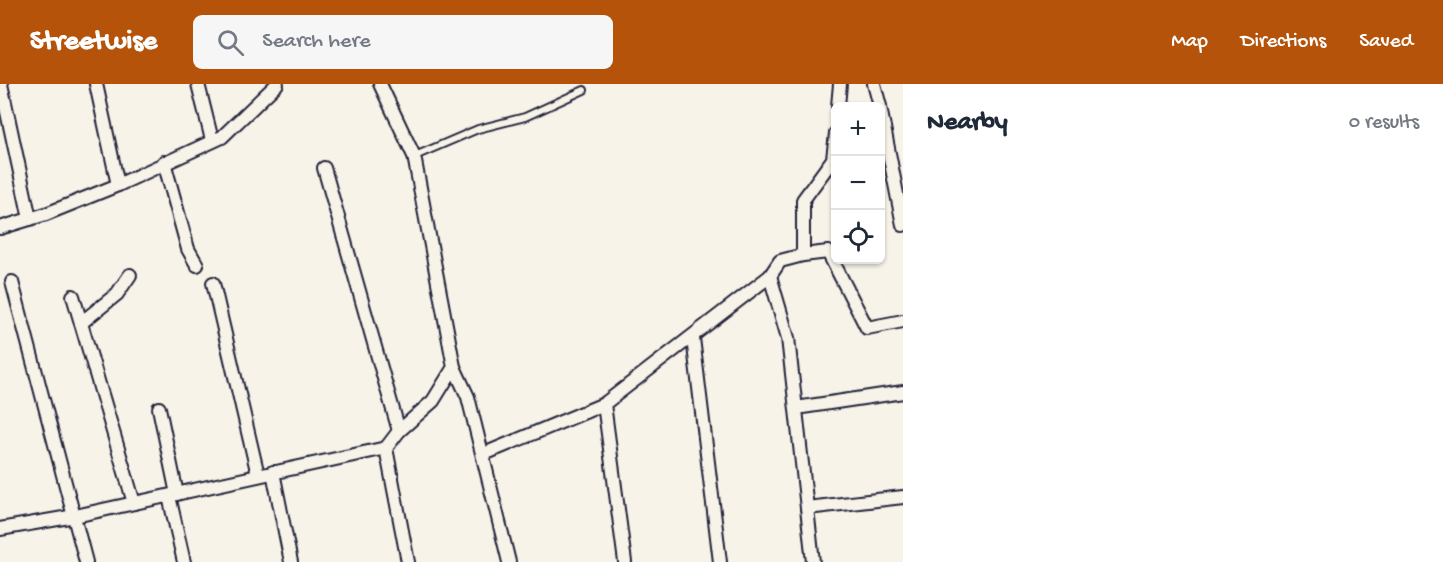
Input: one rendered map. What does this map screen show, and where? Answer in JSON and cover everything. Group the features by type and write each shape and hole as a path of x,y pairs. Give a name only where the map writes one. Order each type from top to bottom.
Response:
{"street":[{"path":"1,84 30,219"},
{"path":"96,84 118,185"},
{"path":"198,84 212,140"},
{"path":"0,228 30,219 118,185 222,137 277,84"},
{"path":"380,84 414,156 454,367 468,397 509,562"},
{"path":"838,102 840,84"},
{"path":"874,84 879,102"},
{"path":"885,133 903,225"},
{"path":"803,255 801,229 803,200 833,156"},
{"path":"165,162 188,249 196,265"},
{"path":"324,168 399,431"},
{"path":"484,454 604,404 693,338 770,276 782,260 828,252 865,327 903,321"},
{"path":"81,323 117,294 130,275"},
{"path":"770,276 788,338 813,562"},
{"path":"12,282 86,562"},
{"path":"213,283 258,475"},
{"path":"74,296 134,503"},
{"path":"693,338 720,562"},
{"path":"0,529 75,516 386,448 399,431 433,401 454,367"},
{"path":"796,408 903,392"},
{"path":"604,404 625,562"},
{"path":"159,408 184,562"},
{"path":"386,448 408,562"},
{"path":"273,472 291,562"},
{"path":"807,508 903,497"}],"lane":[{"path":"414,156 478,129 525,117 584,90"}]}
